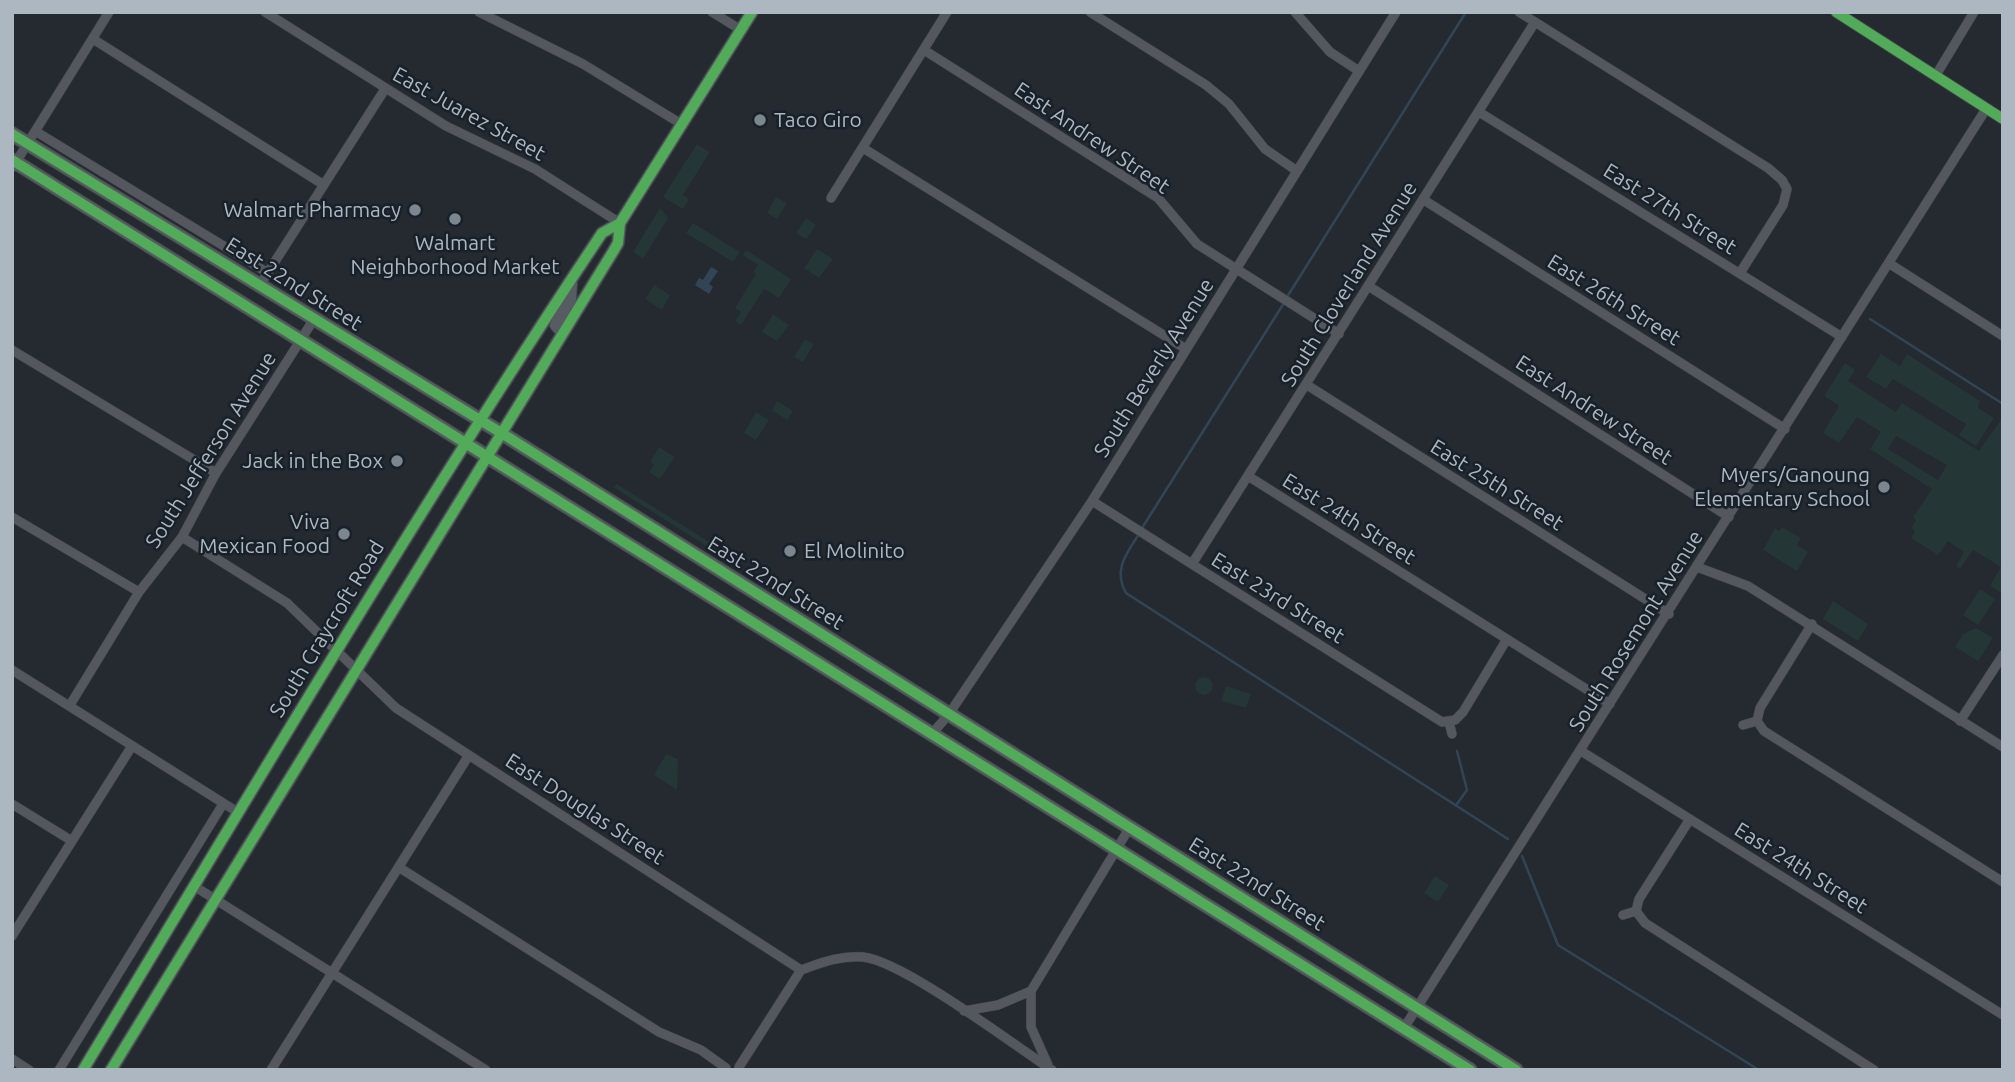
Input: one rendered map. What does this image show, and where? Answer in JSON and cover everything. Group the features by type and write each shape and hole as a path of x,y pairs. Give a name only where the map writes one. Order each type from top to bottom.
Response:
{"main road":[{"name":"South Craycroft Road","path":"111,1070 503,434 618,243 620,223 752,12"},
{"name":"East 22nd Street","path":"12,134 31,137 264,279 314,319 503,434 1516,1070"},
{"name":"East 22nd Street","path":"14,164 710,593 931,735 1470,1070"},
{"name":"South Craycroft Road","path":"83,1070 336,648 480,420 602,233 620,223"},
{"path":"564,333 556,325 570,299 572,279"}],"street":[{"path":"14,164 109,12"},
{"name":"East Juarez Street","path":"265,12 446,126 535,169 620,223"},
{"path":"478,12 583,64 683,125"},
{"path":"712,12 741,30"},
{"path":"831,198 947,12"},
{"path":"1090,12 1206,85 1229,104 1265,149 1297,171"},
{"path":"1295,12 1330,52 1359,71"},
{"name":"South Beverly Avenue","path":"931,735 949,714 1092,501 1396,12"},
{"path":"1519,12 1768,168 1792,187 1740,273"},
{"path":"1836,12 2003,119"},
{"path":"1936,75 1974,12"},
{"name":"South Cloverland Avenue","path":"1192,564 1370,287 1535,22"},
{"path":"93,39 324,184"},
{"name":"East Andrew Street","path":"924,50 1158,198 1197,244 1339,334"},
{"path":"264,279 386,89"},
{"name":"South Rosemont Avenue","path":"1404,1028 1669,614 1986,109"},
{"name":"East 27th Street","path":"1479,112 1842,337"},
{"path":"863,148 1186,349"},
{"name":"East 26th Street","path":"1424,200 1785,429"},
{"path":"1890,264 2003,336"},
{"name":"East Andrew Street","path":"1370,287 1729,517"},
{"name":"South Jefferson Avenue","path":"70,705 139,592 182,537 216,473 314,319"},
{"path":"12,350 216,473"},
{"name":"East 25th Street","path":"1307,385 1669,614"},
{"name":"East 24th Street","path":"1248,475 1610,704"},
{"name":"East 23rd Street","path":"1092,501 1438,720 1448,722"},
{"path":"12,517 139,592"},
{"name":"East Douglas Street","path":"182,537 287,603 396,708 801,970"},
{"path":"1697,567 1748,586 2003,747"},
{"path":"1812,624 1760,708 1757,721 1764,732 2003,882"},
{"path":"1452,734 1448,722 1463,712 1507,639"},
{"path":"1960,721 2003,655"},
{"path":"12,670 239,813"},
{"path":"1743,725 1757,721"},
{"path":"13,932 132,746"},
{"name":"East 24th Street","path":"1581,751 2003,1015"},
{"path":"271,1070 469,755"},
{"path":"12,804 72,841"},
{"path":"59,1070 223,804"},
{"path":"1636,911 1642,895 1689,819"},
{"path":"1050,1068 1031,1027 1031,991 1130,827"},
{"path":"400,868 659,1032 701,1050 725,1069 732,1064 741,1068 801,970 830,959 865,957 897,969 1050,1068"},
{"path":"194,886 486,1070"},
{"path":"1623,915 1636,911"},
{"path":"1636,911 1645,923 1874,1070"},
{"path":"964,1011 998,1006 1031,991"},
{"path":"12,1059 29,1070"}],"shaded area":[{"path":"697,144 710,152 683,195 689,199 683,209 663,197"},
{"path":"776,197 787,203 777,219 767,213"},
{"path":"660,208 668,218 643,259 633,252"},
{"path":"806,218 816,225 806,239 796,233"},
{"path":"693,223 740,252 733,262 686,233"},
{"path":"817,249 833,259 819,278 804,268"},
{"path":"746,250 791,279 779,298 764,289 741,325 735,321 741,312 735,308 756,274 753,272 758,265 743,255"},
{"path":"654,285 670,295 662,310 645,299"},
{"path":"773,314 789,325 777,341 762,332"},
{"path":"805,339 814,344 803,362 794,357"},
{"path":"1881,354 1900,366 1907,354 1980,401 1978,408 1994,418 1976,446 1959,435 1966,424 1893,379 1886,389 1866,377"},
{"path":"1845,363 1855,370 1848,381 1896,412 1902,403 1979,451 2003,417 2003,594 1990,586 2001,567 1973,550 1960,569 1956,566 1964,552 1948,541 1938,555 1911,538 1915,531 1911,528 1916,520 1913,517 1932,489 1870,449 1881,432 1857,417 1839,443 1823,433 1839,406 1824,396","holes":["1896,436 1947,465 1938,480 1888,449"]},
{"path":"777,401 793,411 787,420 772,410"},
{"path":"756,412 769,420 756,440 744,433"},
{"path":"659,447 675,457 660,479 649,472 654,465 650,462"},
{"path":"617,484 719,548 716,552 613,487"},
{"path":"1782,527 1801,538 1797,545 1808,552 1797,571 1763,550 1775,528 1779,531"},
{"path":"1980,589 1995,599 1978,625 1963,615"},
{"path":"1833,601 1868,624 1858,641 1823,619"},
{"path":"1976,628 1993,638 1978,661 1955,647 1963,634"},
{"path":"1200,677 1208,677 1213,686 1211,693 1200,695 1195,690 1195,682"},
{"path":"1226,686 1251,694 1246,708 1221,701"},
{"path":"666,754 678,759 677,790 654,775"},
{"path":"1435,876 1449,885 1438,902 1424,893"}],"water":[{"path":"711,267 718,271 709,284 713,287 709,294 695,285 699,278 703,280"}],"waterway":[{"path":"1287,297 1466,12"},
{"path":"1142,528 1284,303"},
{"path":"1870,319 2003,404"},
{"path":"1139,534 1121,569 1122,585 1126,593 1508,839"},
{"path":"1457,751 1467,790 1457,804"},
{"path":"1522,856 1558,945 1759,1070"}],"cycle path":[{"path":"111,1070 614,250 618,243 620,223 752,12"},
{"path":"1836,12 2003,119"},
{"path":"12,134 503,434 1516,1070"},
{"path":"12,160 1470,1070"},
{"path":"83,1070 468,439 602,233 620,223"}],"place":[{"name":"Taco Giro","path":"760,120"},
{"name":"Walmart Pharmacy","path":"415,210"},
{"name":"Walmart Neighborhood Market","path":"455,219"},
{"name":"Jack in the Box","path":"397,461"},
{"name":"Myers/Ganoung Elementary School","path":"1884,487"},
{"name":"Viva Mexican Food","path":"344,534"},
{"name":"El Molinito","path":"790,551"}]}
